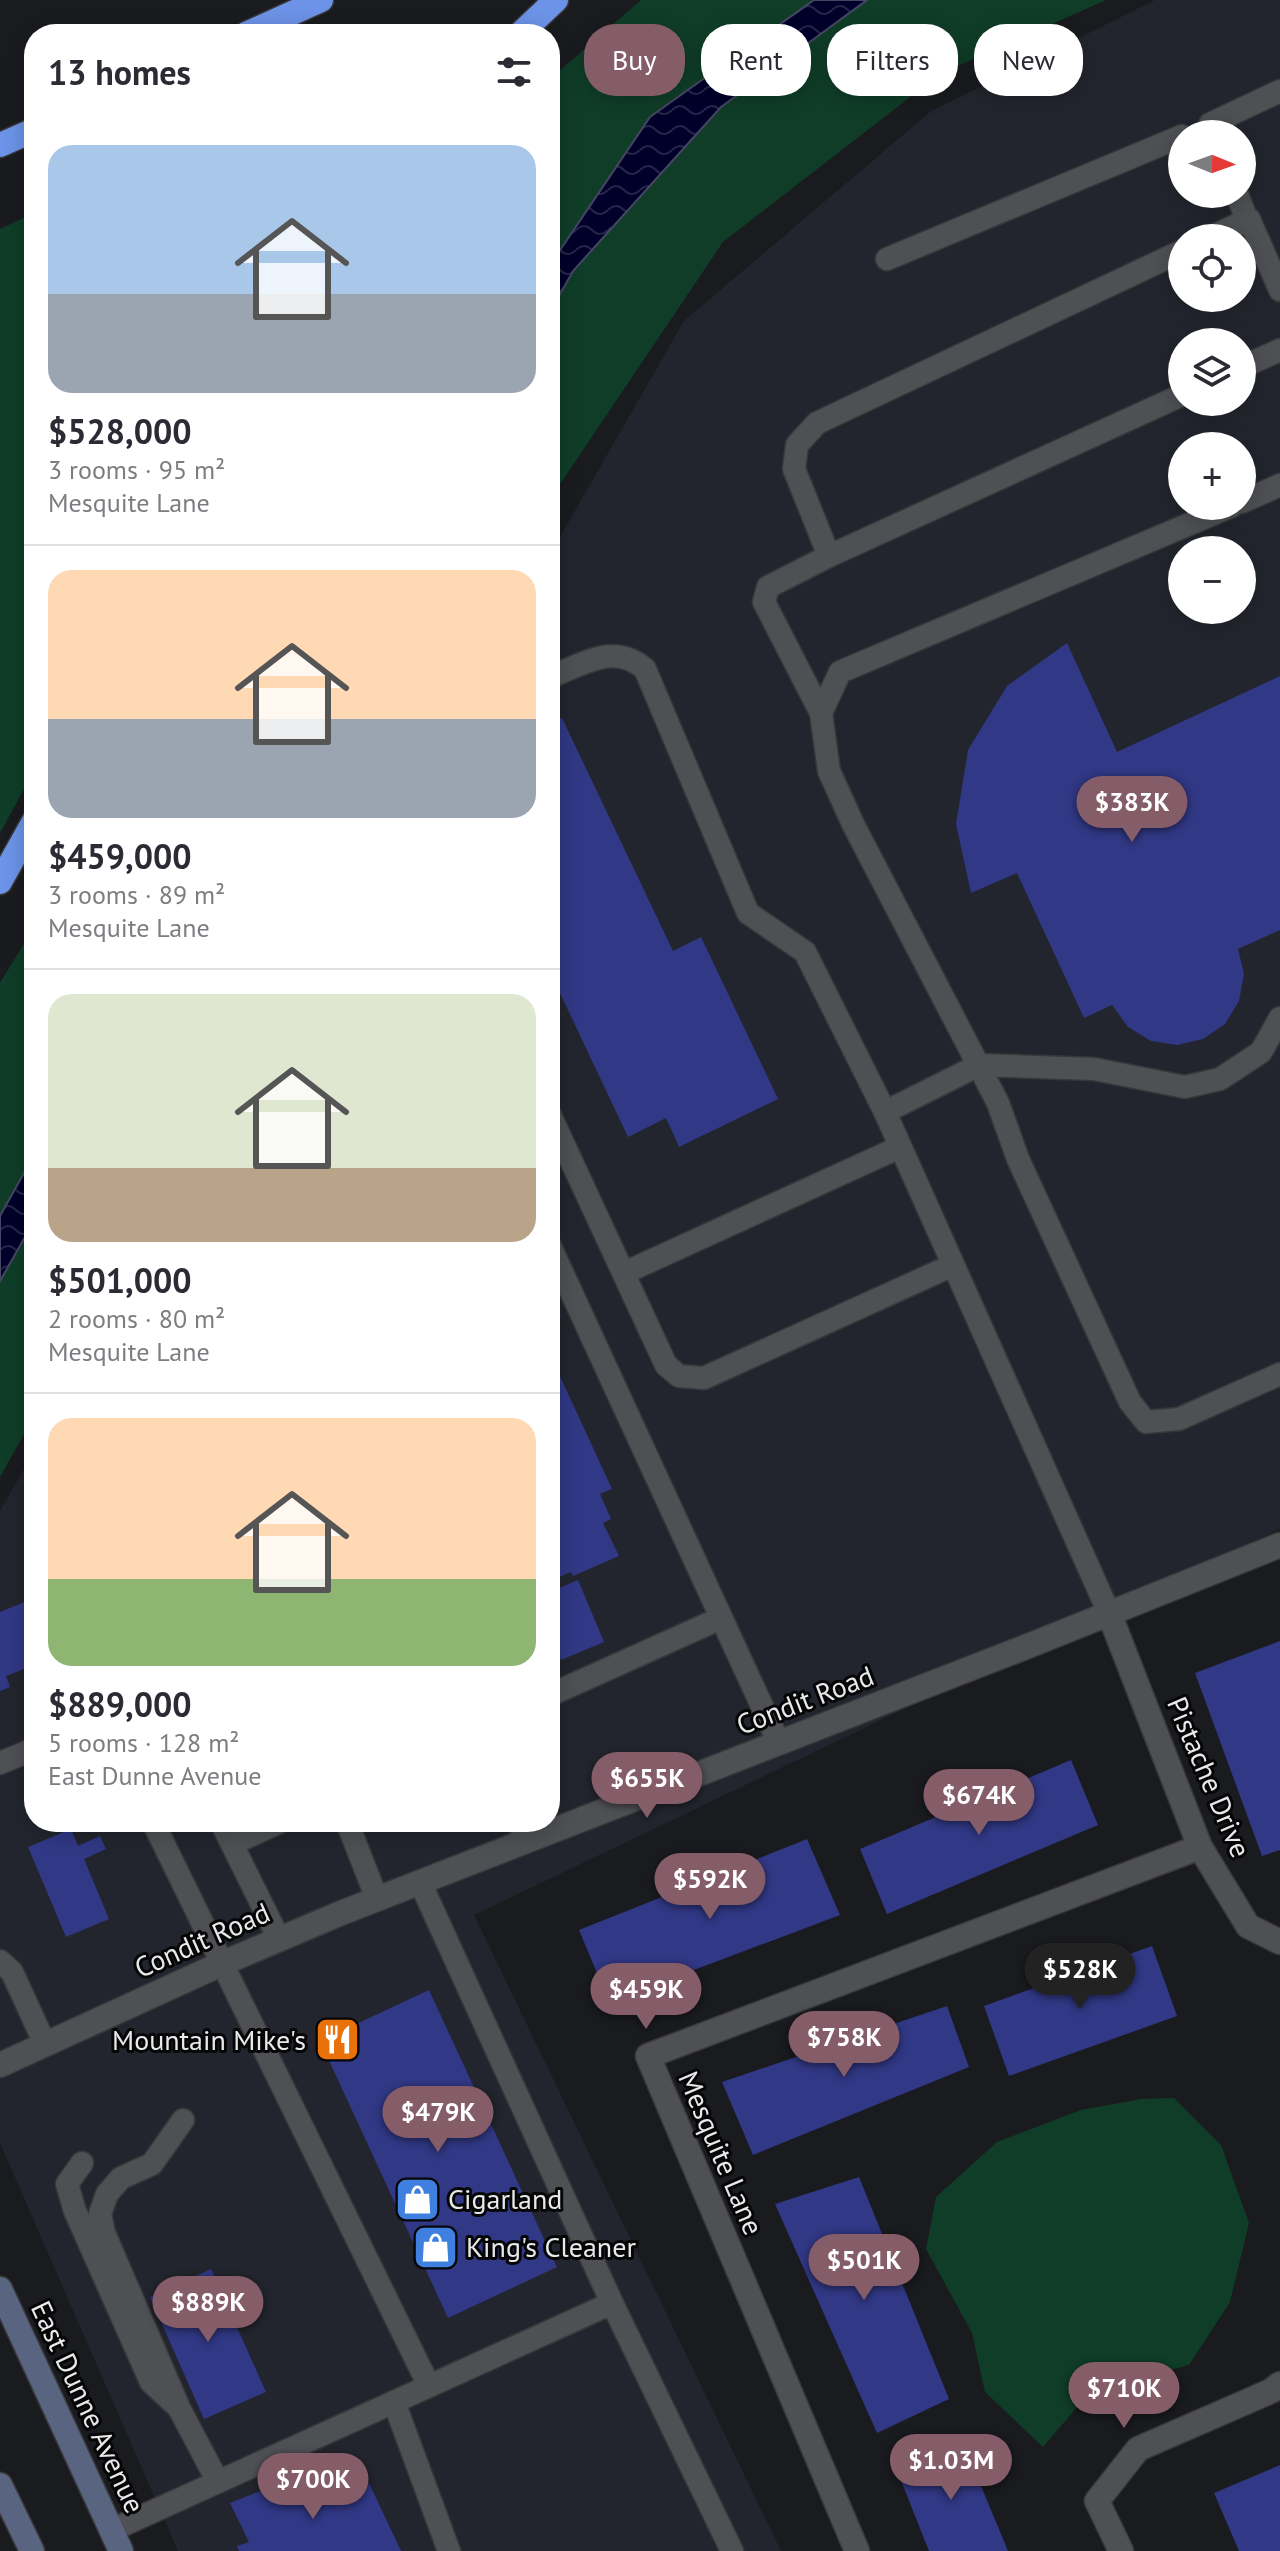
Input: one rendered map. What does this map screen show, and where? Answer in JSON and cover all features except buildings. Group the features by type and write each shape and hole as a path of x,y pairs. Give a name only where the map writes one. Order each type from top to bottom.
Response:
{"highway":[{"path":"268,24 321,0"},
{"path":"531,24 556,0"},
{"path":"0,145 24,134"},
{"path":"0,882 24,839"}],"main road":[{"name":"East Dunne Avenue","path":"0,2289 117,2540"},
{"path":"0,2485 32,2551"}],"street":[{"name":"Condit Road","path":"560,1818 779,1743 1280,1545"},
{"name":"Pistache Drive","path":"1109,1613 1200,1847 1248,1926 1280,1942"},
{"name":"Condit Road","path":"0,2065 221,1964 420,1882 520,1832"},
{"name":"Mesquite Lane","path":"857,2551 648,2056 1200,1847"},
{"path":"1121,2551 1097,2501 1138,2449 1271,2391 1280,2384"}],"lane":[{"path":"1228,120 1280,91"},
{"path":"887,259 1168,142"},
{"path":"1242,208 1280,290"},
{"path":"1239,224 1247,220"},
{"path":"829,556 794,469 797,445 817,423 1168,258"},
{"path":"1256,361 1280,350"},
{"path":"1168,401 829,556 768,587 764,602 821,713 829,771 853,824 998,1103 1018,1159 1130,1402 1146,1422 1179,1419 1280,1374"},
{"path":"1256,496 1280,485"},
{"path":"821,713 840,672 1199,520"},
{"path":"560,673 608,654 632,658 645,669 748,913 805,952 885,1112 1109,1613"},
{"path":"885,1112 979,1065 1094,1069 1185,1087 1220,1079 1261,1052 1280,1018"},
{"path":"560,1136 666,1365 679,1376 704,1378 953,1265"},
{"path":"624,1273 900,1147"},
{"path":"560,1268 779,1743"},
{"path":"560,1690 721,1618"},
{"path":"0,1763 24,1753"},
{"path":"158,1832 429,2386"},
{"path":"226,1832 279,1939"},
{"path":"232,1844 258,1832"},
{"path":"351,1832 377,1899"},
{"path":"420,1882 612,2303 732,2551"},
{"path":"0,1961 12,1972 45,2044"},
{"path":"183,2120 152,2164 121,2178 107,2194 100,2214 104,2233 179,2408 218,2482"},
{"path":"82,2163 67,2184 75,2211 151,2382 179,2408"},
{"path":"117,2540 218,2482 612,2303"},
{"path":"394,2402 449,2551"}],"shaded area":[{"path":"1155,0 1280,0 1280,1529 474,1915 781,2551 178,2551 0,2143 0,1511 24,1469 24,1832 560,1832 560,537 684,321 930,112 974,90 974,96 1083,96 1083,36"}],"green space":[{"path":"641,0 1106,0 1052,24 974,24 974,59 958,66 958,24 827,24 827,96 912,96 723,242 560,484 560,70 584,49 584,96 685,96 685,24 613,24"},
{"path":"24,218 24,789 0,833 0,229"},
{"path":"24,943 24,1434 0,1477 0,983"},
{"path":"1174,2098 1221,2145 1249,2223 1230,2302 1189,2365 1090,2392 1043,2447 985,2392 972,2333 926,2249 936,2197 997,2142 1081,2110 1141,2099"}],"water":[{"path":"814,0 867,0 834,24 827,24 827,29 811,41 811,24 780,24"},
{"path":"701,81 701,96 736,96 721,107 573,271 560,294 560,250 650,117 679,96 685,96 685,92"},
{"path":"24,1173 24,1239 0,1281 0,1216"}],"place":[{"name":"Mountain Mike's","path":"337,2040"},
{"name":"Cigarland","path":"417,2199"},
{"name":"King's Cleaner","path":"435,2247"}]}
